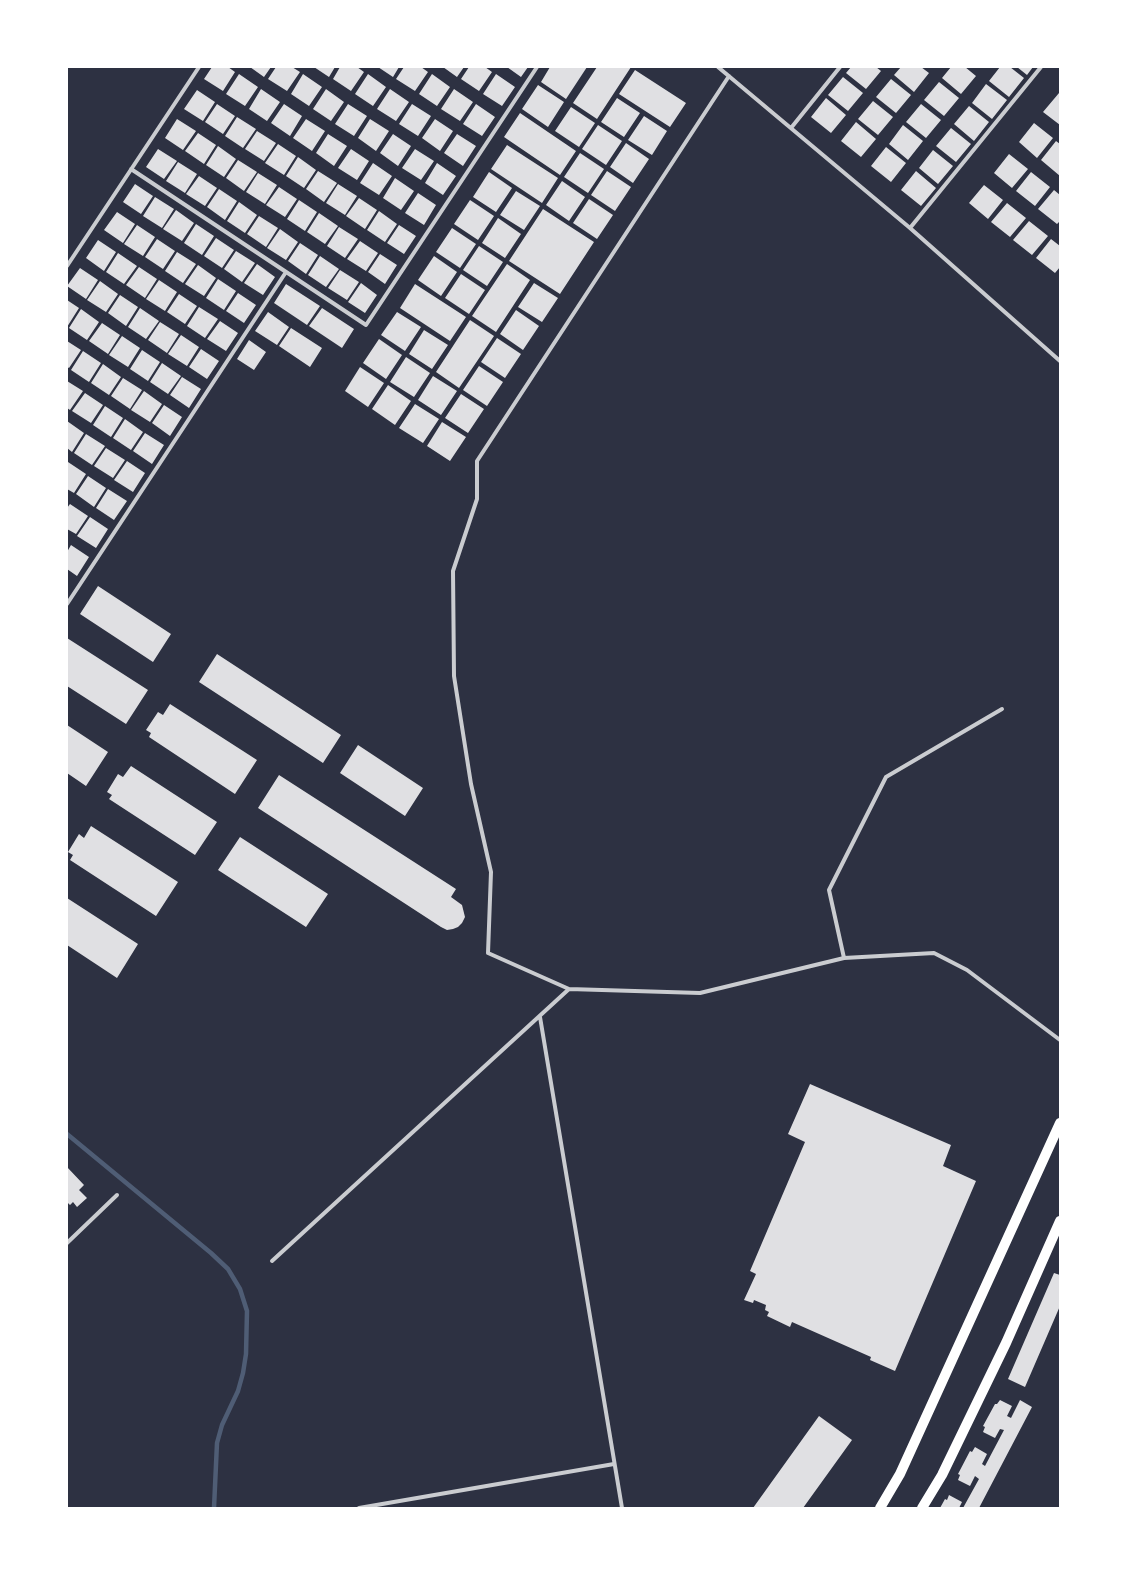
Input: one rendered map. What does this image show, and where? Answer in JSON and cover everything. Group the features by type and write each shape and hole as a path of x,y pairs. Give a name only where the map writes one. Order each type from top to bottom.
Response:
{"main road":[{"path":"880,1508 900,1474 1060,1123"},
{"path":"922,1508 942,1475 1002,1350 1060,1221"}],"street":[{"path":"67,266 199,67"},
{"path":"131,169 366,326 537,67"},
{"path":"718,67 910,228 1060,361"},
{"path":"791,128 840,67"},
{"path":"910,228 1041,67"},
{"path":"729,76 477,461 477,499 453,571 454,676 471,784 491,872 488,953 569,989 700,993 844,958 934,953 967,970 1060,1040"},
{"path":"67,604 286,272"},
{"path":"844,958 829,890 886,777 1002,709"},
{"path":"272,1261 569,989"},
{"path":"540,1017 622,1508"},
{"path":"67,1243 117,1195"},
{"path":"359,1508 614,1464"}],"building":[{"path":"212,67 228,67 235,72 223,91 204,79"},
{"path":"250,67 271,67 264,77"},
{"path":"276,67 292,67 300,72 287,91 268,79"},
{"path":"314,67 335,67 329,77"},
{"path":"340,67 357,67 364,72 351,91 333,79"},
{"path":"378,67 399,67 393,77"},
{"path":"404,67 421,67 428,72 415,91 396,79"},
{"path":"443,67 464,67 457,77"},
{"path":"469,67 485,67 492,72 479,91 461,79"},
{"path":"507,67 528,67 521,77"},
{"path":"550,67 587,67 566,99 541,82"},
{"path":"597,67 631,67 597,119 573,103"},
{"path":"851,67 876,67 881,71 866,89 846,73"},
{"path":"901,67 921,67 929,73 914,92 894,75"},
{"path":"951,67 965,67 976,76 961,94 942,78"},
{"path":"1000,67 1010,67 1024,78 1009,97 989,81"},
{"path":"1017,67 1033,67 1027,75"},
{"path":"635,70 686,103 670,127 619,94"},
{"path":"239,74 258,87 245,106 226,94"},
{"path":"303,74 322,87 309,106 291,94"},
{"path":"368,74 386,87 373,106 355,94"},
{"path":"432,74 450,87 437,106 419,94"},
{"path":"496,74 515,87 502,106 483,94"},
{"path":"843,77 863,93 848,111 828,95"},
{"path":"891,79 911,95 896,113 876,97"},
{"path":"939,82 959,98 944,116 924,100"},
{"path":"986,84 1007,100 992,119 972,103"},
{"path":"538,85 564,102 548,127 522,109"},
{"path":"261,89 280,102 267,121 249,109"},
{"path":"326,89 344,102 331,121 313,109"},
{"path":"390,89 409,102 396,121 377,109"},
{"path":"454,89 473,102 460,121 441,109"},
{"path":"197,90 215,102 203,121 184,109"},
{"path":"1059,93 1060,94 1060,125 1043,112"},
{"path":"617,98 640,113 624,137 601,122"},
{"path":"826,98 846,115 831,133 811,117"},
{"path":"873,101 893,117 878,135 858,119"},
{"path":"217,104 235,116 223,134 205,122"},
{"path":"284,104 302,116 290,136 271,123"},
{"path":"348,104 367,116 354,136 335,124"},
{"path":"412,104 431,116 418,136 399,124"},
{"path":"476,104 495,117 482,136 463,124"},
{"path":"921,104 941,120 926,138 906,122"},
{"path":"969,106 989,122 974,141 954,124"},
{"path":"571,107 595,123 579,147 555,131"},
{"path":"520,113 576,151 560,175 504,137"},
{"path":"644,116 667,131 652,155 628,140"},
{"path":"237,117 256,129 243,148 225,136"},
{"path":"177,119 196,131 183,150 165,138"},
{"path":"306,119 325,131 312,151 293,138"},
{"path":"370,119 389,131 376,151 358,138"},
{"path":"435,119 453,131 440,151 422,138"},
{"path":"856,122 876,139 861,157 841,141"},
{"path":"1034,123 1053,138 1037,158 1019,142"},
{"path":"598,125 622,141 606,165 582,149"},
{"path":"903,125 923,141 908,160 889,144"},
{"path":"951,128 971,144 956,162 936,146"},
{"path":"257,131 276,143 264,161 245,149"},
{"path":"198,133 216,145 204,164 185,151"},
{"path":"328,134 347,146 334,166 316,153"},
{"path":"393,134 411,146 398,166 380,153"},
{"path":"457,134 476,146 463,166 444,153"},
{"path":"1056,141 1060,144 1060,176 1041,160"},
{"path":"626,143 649,159 633,183 610,167"},
{"path":"278,144 296,156 284,175 265,163"},
{"path":"507,145 558,178 542,203 491,169"},
{"path":"218,146 236,159 224,177 206,165"},
{"path":"886,147 906,163 891,182 871,166"},
{"path":"158,149 177,161 164,179 146,167"},
{"path":"351,149 369,161 357,180 338,168"},
{"path":"415,149 434,161 421,180 402,168"},
{"path":"933,150 953,166 938,184 919,168"},
{"path":"580,153 604,169 588,193 564,177"},
{"path":"1009,154 1028,169 1012,188 994,173"},
{"path":"298,157 316,170 304,188 286,176"},
{"path":"238,160 257,172 244,191 226,178"},
{"path":"178,162 197,174 185,193 166,181"},
{"path":"373,163 392,176 379,195 360,183"},
{"path":"437,163 456,176 443,195 425,183"},
{"path":"318,171 337,183 324,202 306,189"},
{"path":"607,171 631,187 615,211 591,195"},
{"path":"916,171 936,188 921,206 901,190"},
{"path":"489,172 512,188 496,212 473,197"},
{"path":"1031,172 1050,187 1035,206 1016,191"},
{"path":"258,173 277,185 265,204 246,192"},
{"path":"199,176 217,188 205,206 186,194"},
{"path":"395,178 414,191 401,210 383,198"},
{"path":"562,181 585,197 569,221 546,205"},
{"path":"135,184 153,196 141,214 123,202"},
{"path":"338,184 357,196 345,215 326,203"},
{"path":"984,185 1003,200 988,219 969,203"},
{"path":"279,187 297,199 285,217 266,205"},
{"path":"219,189 237,201 225,220 207,207"},
{"path":"1054,190 1060,195 1060,221 1057,224 1038,209"},
{"path":"516,191 540,206 524,230 500,215"},
{"path":"418,193 436,205 424,225 405,213"},
{"path":"155,197 174,209 162,228 143,216"},
{"path":"359,198 377,210 365,229 346,216"},
{"path":"589,199 613,215 597,239 573,223"},
{"path":"299,200 317,212 305,231 287,219"},
{"path":"470,200 494,216 478,240 454,224"},
{"path":"239,202 257,215 245,233 227,221"},
{"path":"1007,203 1026,218 1010,237 991,222"},
{"path":"543,209 594,242 560,294 509,261"},
{"path":"176,210 194,223 182,241 163,229"},
{"path":"379,211 397,224 385,242 367,230"},
{"path":"117,212 135,224 123,243 104,230"},
{"path":"319,213 338,226 325,244 307,232"},
{"path":"259,216 278,228 266,247 247,234"},
{"path":"498,218 521,234 505,258 482,243"},
{"path":"1029,221 1048,236 1032,255 1013,240"},
{"path":"196,224 214,236 202,255 184,243"},
{"path":"137,225 155,237 143,256 124,244"},
{"path":"399,225 416,236 404,254 387,243"},
{"path":"339,227 358,239 345,258 327,246"},
{"path":"452,228 476,244 460,268 436,252"},
{"path":"280,229 298,242 286,260 267,248"},
{"path":"216,238 234,250 222,268 204,256"},
{"path":"157,239 175,251 163,269 145,257"},
{"path":"1051,239 1060,246 1060,267 1055,273 1036,258"},
{"path":"98,240 116,252 104,271 86,258"},
{"path":"360,241 378,253 366,271 347,259"},
{"path":"300,243 318,255 306,274 288,261"},
{"path":"479,246 503,262 487,286 463,270"},
{"path":"236,251 255,263 242,282 224,269"},
{"path":"177,252 196,264 183,283 165,271"},
{"path":"118,253 137,266 124,284 106,272"},
{"path":"380,254 397,265 385,284 368,272"},
{"path":"320,256 339,269 326,287 308,275"},
{"path":"434,256 457,272 441,296 418,280"},
{"path":"257,264 275,277 263,295 244,283"},
{"path":"507,264 530,280 496,332 472,316"},
{"path":"198,265 216,278 204,296 185,284"},
{"path":"139,267 157,279 145,298 126,285"},
{"path":"80,268 98,280 86,299 67,286"},
{"path":"340,270 359,282 347,300 328,288"},
{"path":"461,274 485,290 469,314 445,298"},
{"path":"218,279 236,291 224,310 206,298"},
{"path":"159,280 177,292 165,311 146,299"},
{"path":"100,281 118,294 106,312 87,300"},
{"path":"361,283 377,295 365,313 348,302"},
{"path":"534,283 558,298 542,322 518,307"},
{"path":"286,284 320,306 307,325 274,303"},
{"path":"415,284 466,317 450,341 400,308"},
{"path":"238,293 256,305 244,323 226,311"},
{"path":"179,294 197,306 185,324 167,312"},
{"path":"120,295 138,307 126,326 108,313"},
{"path":"67,300 79,308 67,327"},
{"path":"199,307 218,319 205,338 187,326"},
{"path":"140,308 159,321 146,339 128,327"},
{"path":"322,308 354,329 342,348 309,326"},
{"path":"81,309 99,322 87,340 69,328"},
{"path":"516,310 539,326 523,350 500,334"},
{"path":"268,312 289,327 277,345 255,331"},
{"path":"397,312 421,327 405,351 381,335"},
{"path":"470,320 494,336 459,388 436,372"},
{"path":"220,321 238,333 226,351 207,339"},
{"path":"160,322 179,334 167,353 148,340"},
{"path":"102,323 120,335 108,354 89,341"},
{"path":"291,328 322,348 310,367 279,346"},
{"path":"424,330 448,345 432,369 409,354"},
{"path":"181,335 199,347 187,366 168,354"},
{"path":"122,336 140,348 128,367 109,355"},
{"path":"497,338 521,354 505,378 481,362"},
{"path":"379,339 402,355 386,379 363,363"},
{"path":"249,340 266,352 254,370 237,359"},
{"path":"67,341 81,350 69,368 67,367"},
{"path":"201,349 219,361 207,379 189,367"},
{"path":"142,350 160,362 148,381 130,369"},
{"path":"83,351 101,363 89,382 71,370"},
{"path":"406,357 430,373 414,397 390,382"},
{"path":"162,363 181,376 168,394 150,382"},
{"path":"103,364 121,377 109,395 91,383"},
{"path":"479,366 503,382 487,406 463,390"},
{"path":"360,367 384,383 368,407 345,391"},
{"path":"433,376 457,391 441,415 418,400"},
{"path":"182,377 201,389 189,408 170,395"},
{"path":"123,378 142,390 130,409 111,396"},
{"path":"67,381 83,391 70,410 67,408"},
{"path":"388,385 411,401 395,425 372,409"},
{"path":"144,391 162,404 150,422 131,410"},
{"path":"85,393 103,405 91,423 72,411"},
{"path":"461,394 484,409 468,433 445,418"},
{"path":"415,404 439,419 423,443 399,428"},
{"path":"164,405 182,417 170,436 152,423"},
{"path":"105,406 123,418 111,437 93,425"},
{"path":"125,419 143,432 131,450 113,438"},
{"path":"67,421 84,433 72,452 67,448"},
{"path":"442,422 466,437 450,461 427,446"},
{"path":"145,433 164,445 152,464 133,451"},
{"path":"86,434 105,446 92,465 74,453"},
{"path":"106,448 125,460 113,478 94,466"},
{"path":"127,461 145,473 133,492 114,480"},
{"path":"68,462 86,474 74,493 67,489"},
{"path":"88,476 106,488 94,507 76,494"},
{"path":"108,489 127,501 114,520 96,508"},
{"path":"70,504 88,516 76,534 67,529 67,508"},
{"path":"90,517 108,529 96,548 77,536"},
{"path":"71,545 89,557 77,576 67,569 67,552"},
{"path":"98,586 171,634 153,662 80,614"},
{"path":"67,638 148,690 126,724 67,686"},
{"path":"217,654 341,735 323,763 199,682"},
{"path":"170,704 257,760 235,794 149,737 151,733 146,730 158,712 163,715"},
{"path":"67,725 108,752 86,786 67,773"},
{"path":"358,745 423,788 405,816 340,773"},
{"path":"131,766 217,822 195,855 109,799 112,795 107,792 118,774 123,777"},
{"path":"279,775 456,889 451,897 462,905 465,917 462,923 453,929 447,930 441,927 258,808"},
{"path":"91,826 178,882 156,916 70,860 73,855 68,852 79,834 84,838"},
{"path":"240,837 328,894 306,927 218,870"},
{"path":"67,898 138,944 117,978 67,945"},
{"path":"810,1084 951,1145 943,1166 976,1181 895,1371 870,1360 871,1357 792,1322 790,1327 767,1316 769,1312 765,1310 766,1305 754,1300 753,1303 744,1300 756,1274 750,1271 805,1142 788,1134"},
{"path":"67,1167 84,1185 79,1190 87,1198 77,1207 73,1202 70,1205 67,1202"},
{"path":"1054,1273 1060,1275 1060,1306 1025,1387 1008,1379"},
{"path":"1000,1400 1012,1406 1007,1416 1011,1418 1020,1400 1032,1407 979,1508 963,1508 979,1479 975,1476 970,1486 958,1480 960,1475 958,1474 970,1451 972,1452 975,1447 987,1454 982,1464 985,1466 1004,1430 1000,1429 995,1438 983,1432 985,1427 983,1426 995,1404 997,1404"},
{"path":"819,1416 852,1440 803,1508 753,1508"},
{"path":"949,1495 962,1502 959,1508 940,1508 945,1499 947,1500"}],"waterway":[{"path":"67,1134 211,1253 228,1269 240,1289 247,1311 246,1354 238,1391 222,1425 217,1443 214,1508"}]}
